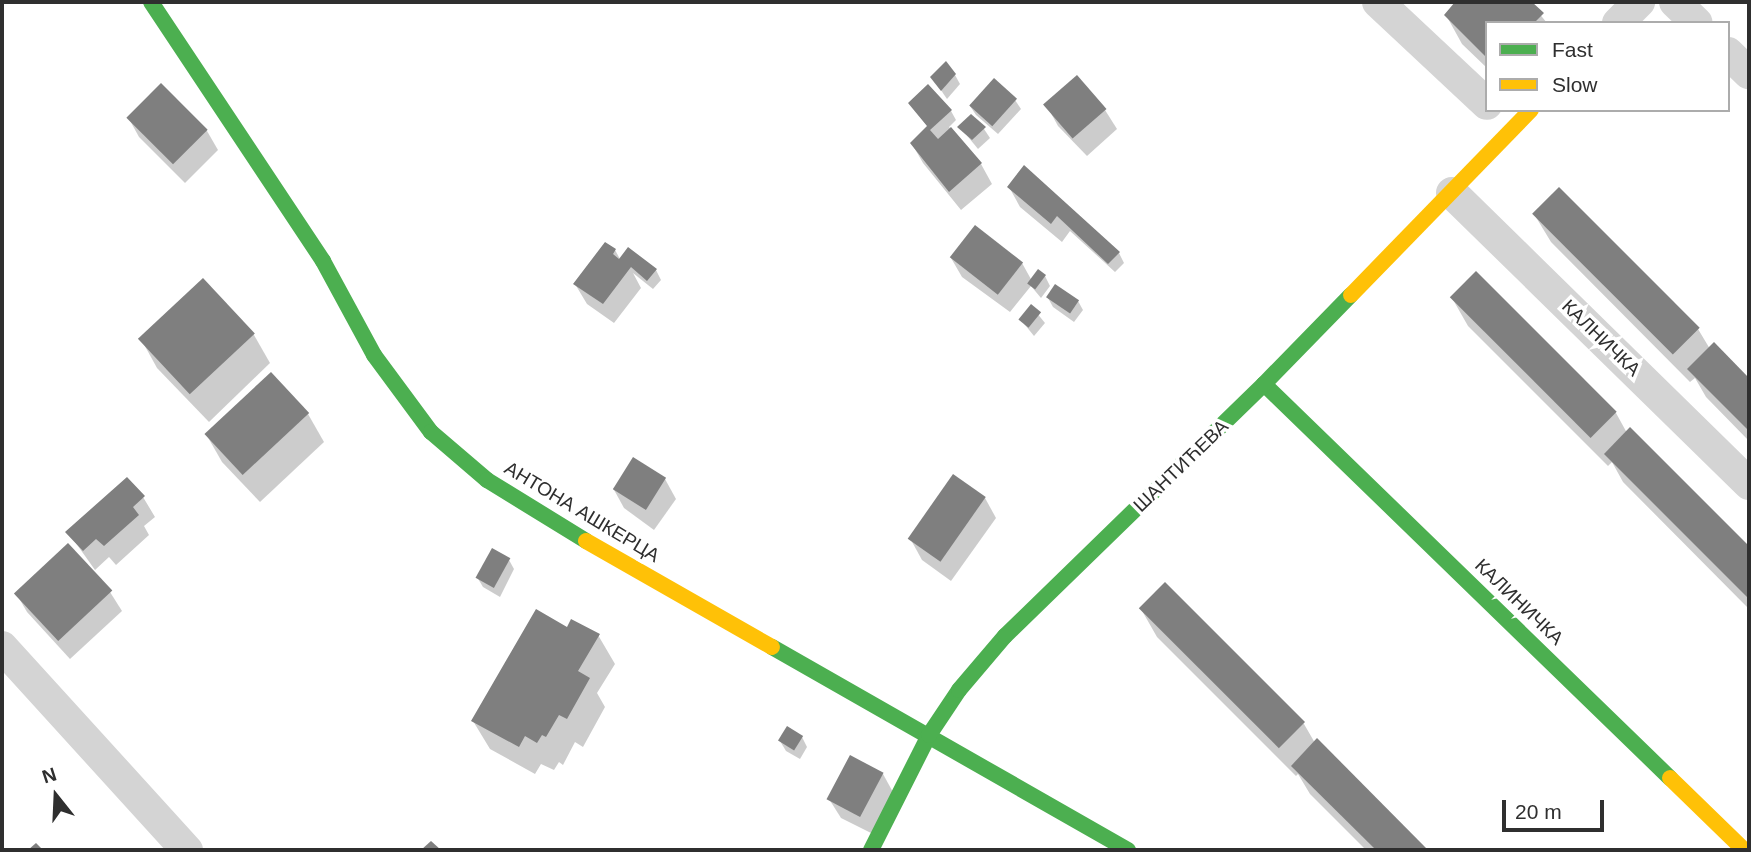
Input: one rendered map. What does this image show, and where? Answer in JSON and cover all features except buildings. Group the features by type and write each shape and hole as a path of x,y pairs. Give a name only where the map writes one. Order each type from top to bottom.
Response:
{"street":[{"name":"АНТОНА АШКЕРЦА","path":"151,2 323,261 374,355 431,432 487,480 533,511 1128,850"},
{"path":"1378,2 1485,102"},
{"path":"1620,21 1639,2"},
{"path":"1675,2 1695,21"},
{"path":"1730,55 1749,73"},
{"name":"ШАНТИЋЕВА","path":"870,850 929,736 959,690 1005,636 1265,384 1452,193 1512,116"},
{"name":"КАЛНИЧКА","path":"1452,193 1749,484"},
{"name":"КАЛИНИЧКА","path":"1265,384 1744,850"},
{"path":"2,647 187,850"}],"traffic: fast":[{"path":"151,2 323,261 374,355 431,432 487,480 586,541"},
{"path":"871,850 929,735 959,690 1005,636 1264,384 1351,295"},
{"path":"1264,384 1670,778"},
{"path":"772,647 1128,850"}],"traffic: slow":[{"path":"1351,295 1529,112"},
{"path":"586,541 772,647"},
{"path":"1670,778 1744,850"}]}
